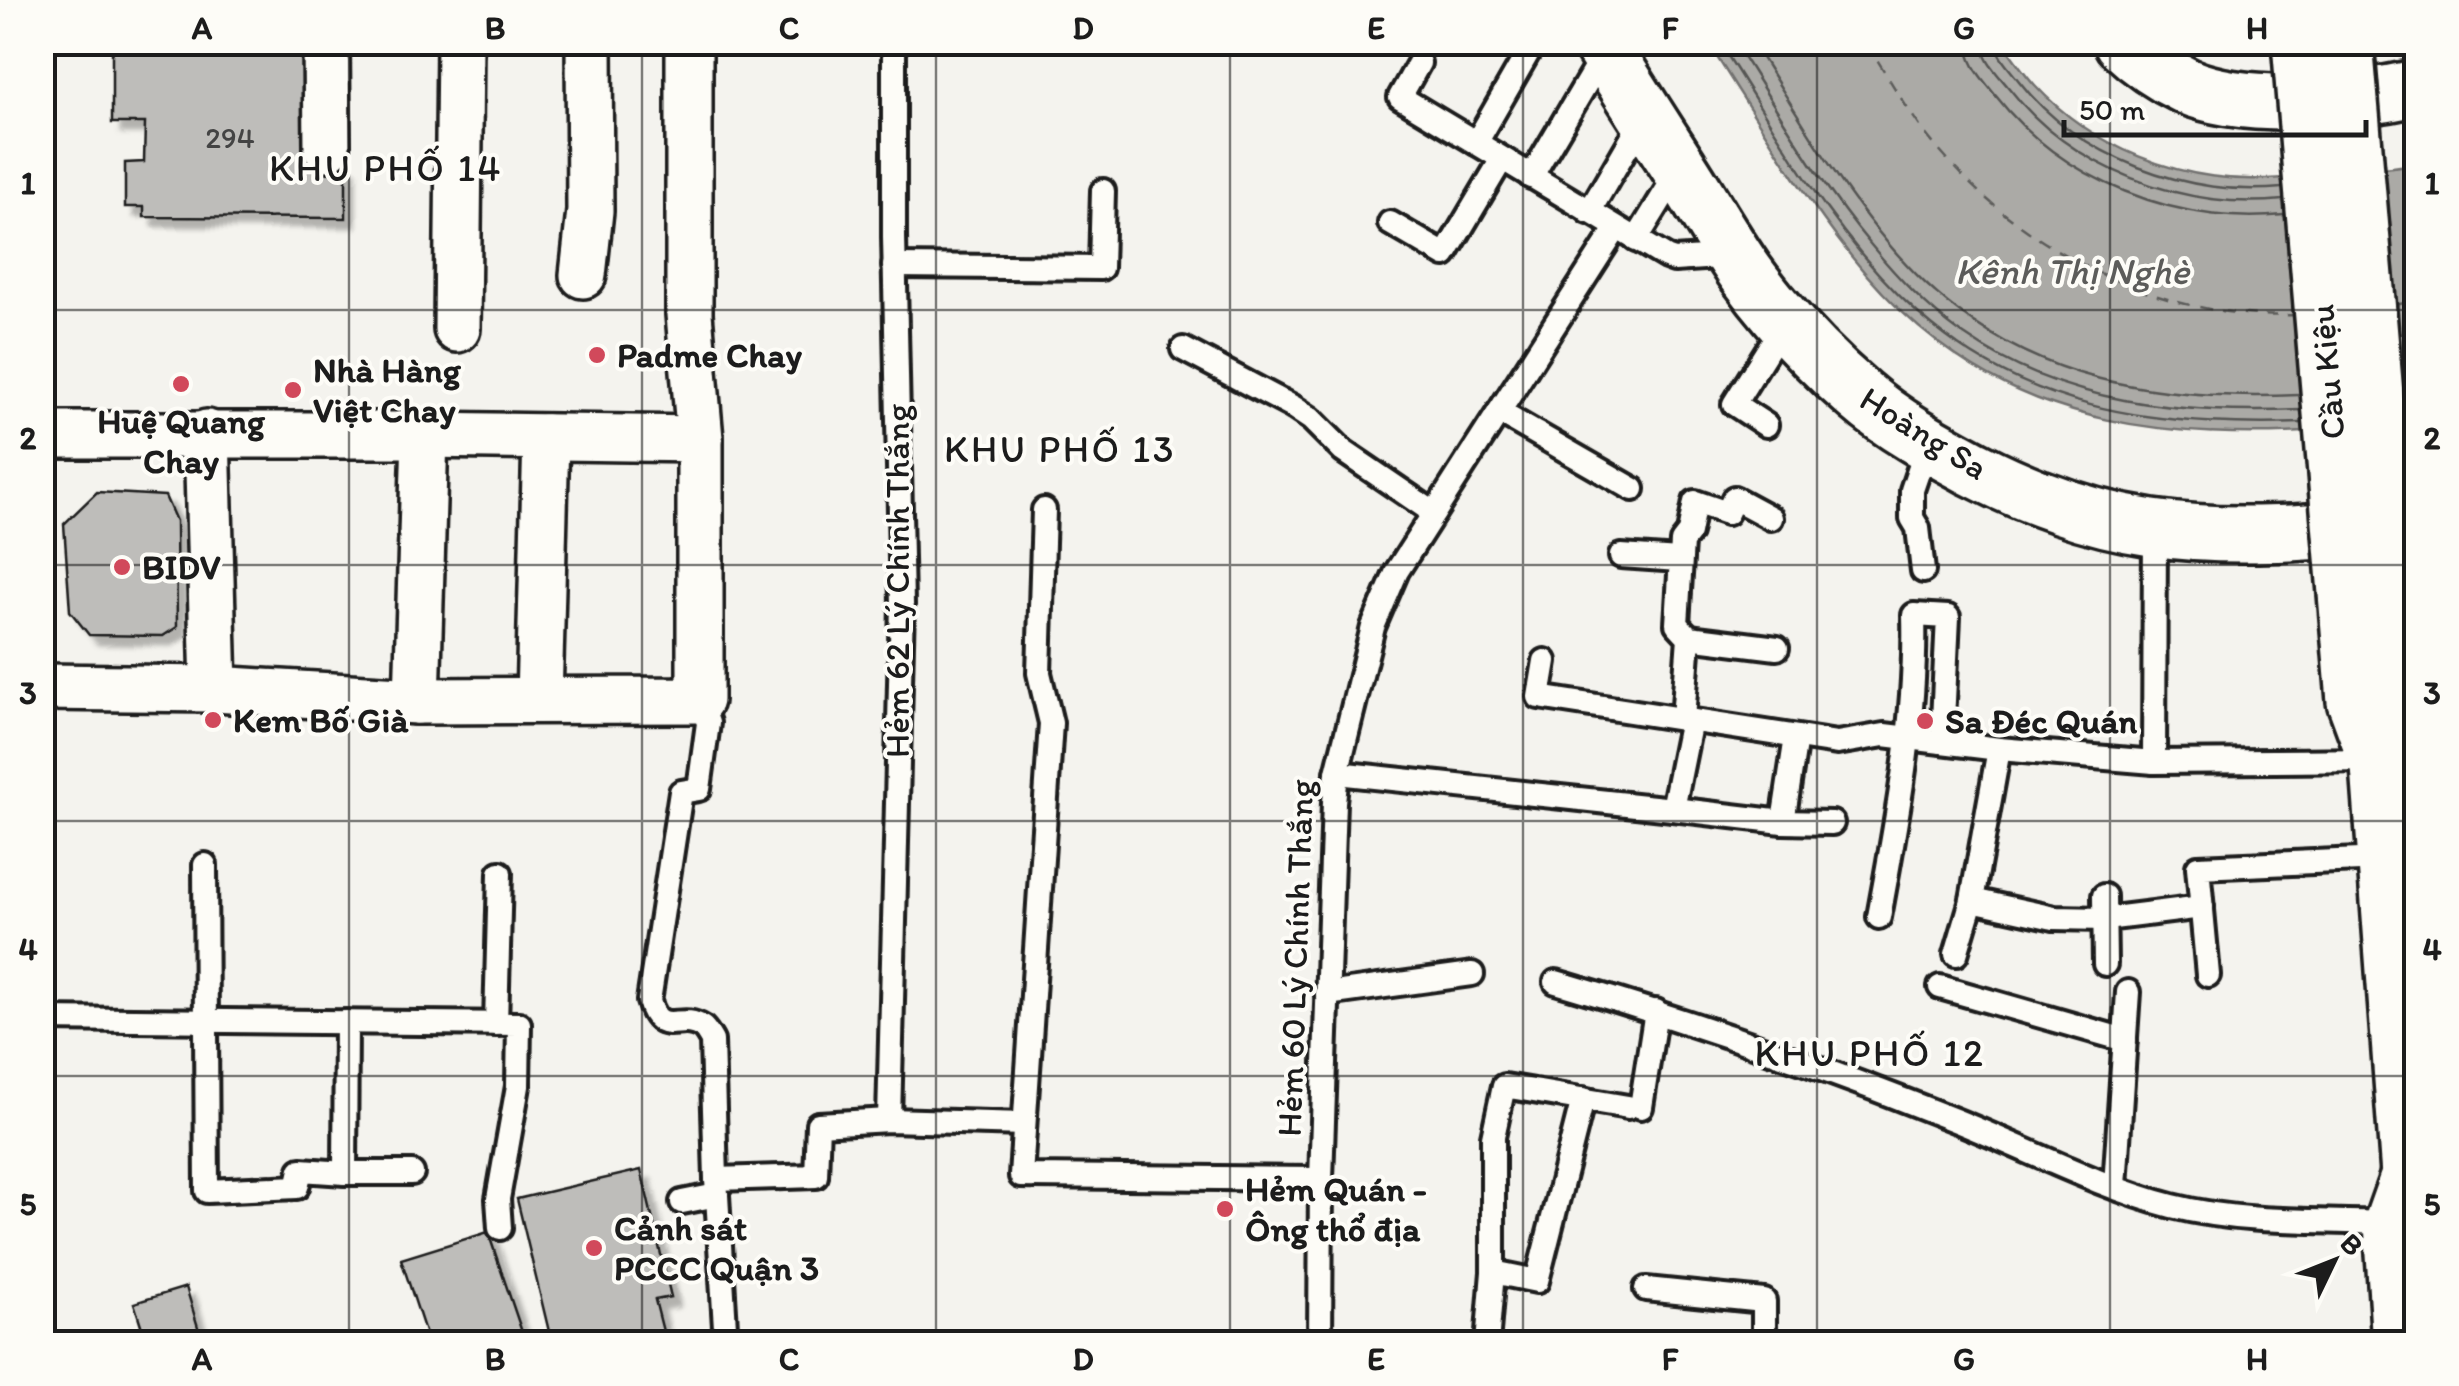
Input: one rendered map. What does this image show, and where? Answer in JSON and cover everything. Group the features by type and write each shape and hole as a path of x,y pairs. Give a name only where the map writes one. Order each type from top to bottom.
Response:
{"main road":[{"path":"2122,42 2151,66 2188,86 2241,100 2329,100 2416,88"},
{"name":"Cầu Kiệu","path":"2300,42 2390,735"},
{"name":"Cầu Kiệu","path":"2345,42 2390,735"},
{"name":"Hoàng Sa","path":"1602,47 1735,256 1785,322 1861,397 1928,443 2035,497 2085,514 2156,529 2259,534 2416,525"},
{"path":"2390,735 2384,859 2406,1197 2400,1344"}],"street":[{"path":"326,42 327,148"},
{"path":"457,329 460,42"},
{"path":"583,275 590,211 590,42"},
{"path":"42,686 214,690 417,702 700,700 700,439 690,314 688,42"},
{"path":"207,433 214,690"},
{"path":"42,435 425,434 700,439"},
{"path":"417,702 425,434"},
{"path":"539,700 546,437"}],"lane":[{"name":"Hẻm 62 Lý Chính Thắng","path":"890,1120 902,604 894,266 894,42"},
{"path":"1476,143 1534,42"},
{"path":"1531,176 1602,47"},
{"path":"1419,63 1400,97 1674,260 1735,256"},
{"path":"1589,212 1646,115"},
{"path":"1390,224 1444,255 1502,159"},
{"name":"Hẻm 60 Lý Chính Thắng","path":"1320,1344 1321,1179 1336,773 1373,626 1397,571 1498,412 1626,234 1680,169"},
{"path":"894,266 1101,268 1103,192"},
{"path":"1766,425 1734,404 1785,322"},
{"path":"1183,349 1293,406 1342,450 1434,513"},
{"path":"1498,412 1633,489"},
{"path":"1923,571 1918,528 1912,518 1912,490 1928,443"},
{"path":"1771,518 1734,498 1727,513 1695,502 1679,560 1677,624 1689,637 1778,648"},
{"path":"1044,510 1039,674 1050,723 1021,1176 1321,1179"},
{"path":"2154,762 2156,529"},
{"path":"1621,556 1679,560"},
{"path":"1878,917 1897,816 1896,736 1915,653 1914,616 1948,617 1942,742"},
{"path":"1673,810 1686,720 1689,637"},
{"path":"1545,661 1539,698 1838,743 1896,736 2154,762 2390,735"},
{"path":"700,700 708,723 699,790 681,792 649,1001 653,1015 664,1023 702,1026 712,1040 726,1344"},
{"path":"1783,822 1796,736"},
{"path":"1956,954 1972,900 1999,749"},
{"path":"1336,773 1783,822 1832,823"},
{"path":"2208,975 2198,867 2384,859"},
{"path":"205,865 208,1192 298,1186 302,1170 412,1173"},
{"path":"496,1024 500,873"},
{"path":"1972,900 2054,918 2104,908 2202,906"},
{"path":"2104,908 2105,964"},
{"path":"1327,994 1472,974"},
{"path":"1556,982 1793,1058 2173,1206 2247,1218 2406,1197"},
{"path":"1940,987 2125,1040"},
{"path":"2115,1186 2128,992"},
{"path":"1487,1344 1494,1272 1493,1137 1504,1086 1635,1107 1656,1011"},
{"path":"42,1019 519,1024 518,1086 498,1200 500,1228"},
{"path":"345,1173 346,1022"},
{"path":"1494,1272 1538,1281 1582,1098"},
{"path":"682,1202 716,1187 816,1176 818,1124 890,1120 1024,1124"},
{"path":"1646,1289 1764,1301 1764,1344"}],"water":[{"name":"Kênh Thị Nghè","path":"1708,43 2003,43 2035,85 2083,126 2110,143 2169,167 2231,178 2263,179 2416,164 2416,425 2255,433 2180,430 2107,420 2038,399 1972,366 1910,319 1851,256 1795,178"}],"building":[{"path":"112,42 320,42 322,164 346,164 346,218 144,217 144,207 125,207 125,163 144,162 145,123 112,123"},
{"name":"BIDV","path":"97,492 165,496 176,521 177,627 163,636 89,635 70,611 64,524"},
{"name":"Cảnh sát PCCC Quận 3","path":"641,1170 671,1297 655,1300 666,1343 552,1344 517,1199"},
{"path":"488,1232 524,1338 505,1344 429,1344 401,1259"},
{"path":"186,1287 203,1344 147,1344 134,1303"}],"ferry route":[{"path":"1866,42 1912,115 1944,156 2016,223 2058,251 2150,293 2198,307 2296,315"},
{"path":"2393,305 2416,301"}],"place":[{"name":"Padme Chay","path":"597,355"},
{"name":"Huệ Quang Chay","path":"181,384"},
{"name":"Nhà Hàng Việt Chay","path":"293,390"},
{"name":"BIDV","path":"122,567"},
{"name":"Kem Bố Già","path":"213,720"},
{"name":"Sa Đéc Quán","path":"1925,721"},
{"name":"Hẻm Quán - Ông thổ địa","path":"1225,1209"},
{"name":"Cảnh sát PCCC Quận 3","path":"594,1248"}],"district":[{"name":"KHU PHỐ 14","path":"386,168"},
{"name":"KHU PHỐ 13","path":"1060,449"},
{"name":"KHU PHỐ 12","path":"1870,1053"}]}
